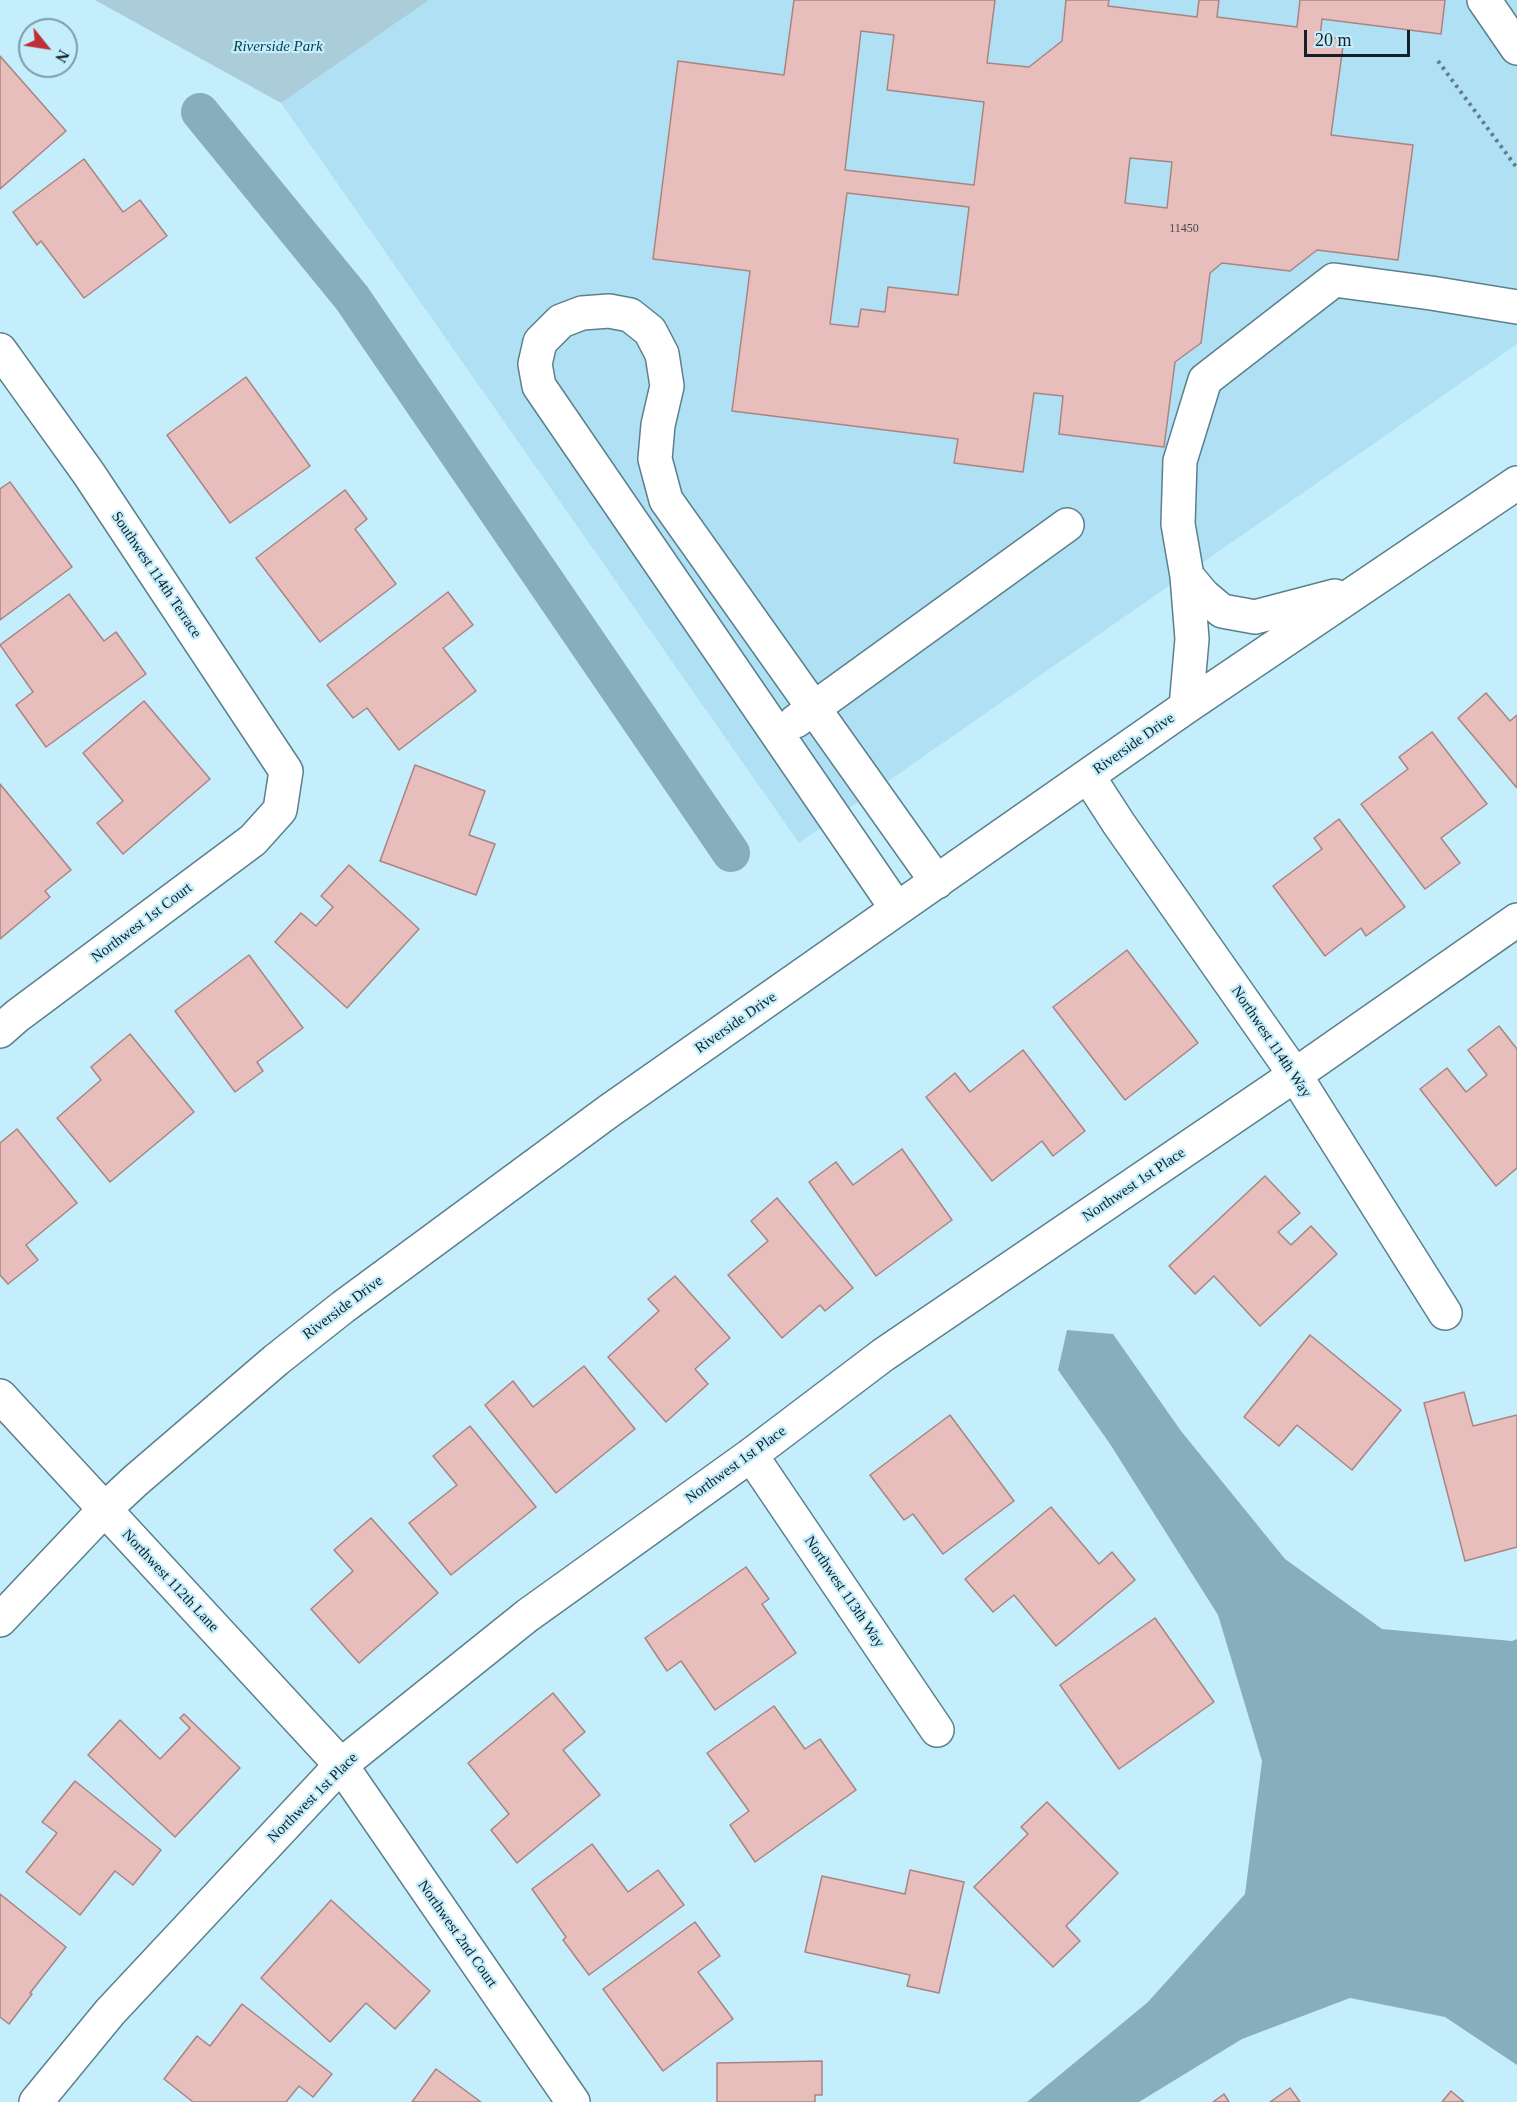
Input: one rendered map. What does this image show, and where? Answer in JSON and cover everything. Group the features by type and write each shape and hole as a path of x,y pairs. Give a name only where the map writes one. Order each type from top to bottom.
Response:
{"street":[{"path":"1485,0 1517,48"},
{"path":"1186,707 1192,639 1179,524 1180,461 1205,380 1334,280 1517,307"},
{"path":"897,909 539,386 535,364 540,342 561,321 582,313 609,311 630,315 650,331 662,354 667,386 658,425 655,459 666,500 937,882"},
{"name":"Southwest 114th Terrace","path":"0,350 89,474 286,771 280,810"},
{"name":"Riverside Drive","path":"0,1620 104,1510 135,1481 267,1367 342,1307 609,1111 897,909 1186,707 1517,483"},
{"path":"777,734 1067,525"},
{"path":"1186,576 1222,611 1255,617 1360,589"},
{"name":"Northwest 114th Way","path":"1088,776 1119,825 1295,1075 1445,1313"},
{"name":"Northwest 1st Court","path":"0,1031 253,840 280,810"},
{"name":"Northwest 1st Place","path":"36,2102 110,2012 341,1765 528,1615 751,1455 883,1355 1295,1075 1517,920"},
{"name":"Northwest 112th Lane","path":"0,1396 341,1765"},
{"name":"Northwest 113th Way","path":"751,1455 937,1730"},
{"name":"Northwest 2nd Court","path":"341,1765 573,2102"}],"path":[{"path":"1438,61 1517,168"}],"shaded area":[{"path":"429,0 1517,0 1517,344 799,843 281,103"},
{"path":"1067,1330 1113,1334 1181,1431 1285,1559 1382,1629 1512,1641 1517,1639 1517,2065 1445,2017 1350,1998 1242,2039 1139,2102 1027,2102 1148,2002 1245,1894 1262,1761 1218,1615 1110,1444 1058,1370"}],"green space":[{"name":"Riverside Park","path":"95,0 429,0 281,103"}],"building":[{"path":"794,0 995,0 987,63 1029,67 1062,41 1066,0 1109,0 1108,6 1197,17 1199,0 1219,0 1217,17 1297,27 1300,0 1445,0 1441,34 1322,19 1320,37 1344,39 1331,135 1413,145 1398,260 1317,250 1290,271 1222,263 1210,273 1201,343 1175,362 1164,447 1059,434 1063,396 1034,393 1023,472 954,463 958,439 732,411 750,271 653,259 678,61 784,75","holes":["861,31 894,35 887,90 984,102 974,185 845,170","1130,158 1172,162 1167,208 1125,203","847,193 969,207 958,295 888,287 885,312 861,309 858,327 830,324"]},
{"path":"0,56 66,131 0,189"},
{"path":"84,159 123,212 140,200 167,236 84,298 41,241 37,245 13,212"},
{"path":"246,377 310,466 230,523 167,435"},
{"path":"10,482 72,567 0,620 0,489"},
{"path":"345,490 367,519 355,529 396,584 320,642 256,558"},
{"path":"448,592 473,625 443,648 476,691 399,750 367,708 353,718 327,685"},
{"path":"69,594 104,641 116,632 146,674 46,747 16,705 33,692 0,645"},
{"path":"1486,693 1510,721 1517,715 1517,788 1458,718"},
{"path":"144,701 210,779 123,854 97,823 123,801 83,753"},
{"path":"1432,732 1487,804 1441,838 1460,863 1425,889 1361,804 1408,769 1399,757"},
{"path":"415,765 485,791 469,835 495,844 476,895 380,861"},
{"path":"0,784 71,870 45,891 50,897 0,939"},
{"path":"1339,819 1405,907 1366,936 1361,928 1325,956 1273,886 1322,849 1314,838"},
{"path":"349,865 419,929 347,1008 275,942 301,913 316,926 333,907 321,896"},
{"path":"1127,950 1198,1043 1125,1100 1053,1007"},
{"path":"249,955 303,1028 257,1062 263,1071 235,1092 175,1011"},
{"path":"1499,1026 1517,1049 1517,1168 1496,1186 1420,1089 1447,1068 1466,1092 1487,1075 1468,1050"},
{"path":"130,1034 194,1112 110,1182 57,1118 101,1080 91,1067"},
{"path":"1023,1050 1085,1131 1053,1156 1042,1141 992,1181 926,1097 955,1073 970,1092"},
{"path":"17,1129 77,1203 26,1245 38,1260 8,1284 0,1275 0,1143"},
{"path":"902,1149 952,1220 876,1276 809,1182 836,1162 853,1185"},
{"path":"1265,1176 1300,1213 1278,1232 1291,1245 1311,1226 1337,1254 1260,1326 1214,1276 1195,1294 1169,1266"},
{"path":"777,1198 853,1288 825,1311 820,1305 782,1338 728,1275 768,1241 751,1221"},
{"path":"675,1276 730,1338 695,1369 708,1384 666,1422 608,1357 659,1311 648,1299"},
{"path":"1310,1335 1401,1410 1352,1470 1297,1425 1279,1446 1244,1417"},
{"path":"584,1366 635,1429 556,1493 485,1405 513,1381 533,1407"},
{"path":"1464,1392 1473,1426 1517,1415 1517,1547 1465,1561 1424,1403"},
{"path":"950,1415 1014,1501 943,1554 913,1514 904,1520 870,1475"},
{"path":"470,1426 536,1507 451,1575 409,1523 457,1485 433,1456"},
{"path":"1051,1507 1099,1564 1112,1552 1135,1580 1056,1646 1014,1595 993,1612 965,1579"},
{"path":"371,1518 438,1593 359,1663 311,1609 353,1571 334,1550"},
{"path":"746,1567 769,1599 762,1604 796,1653 715,1710 681,1661 667,1671 645,1638"},
{"path":"1155,1618 1214,1702 1119,1769 1060,1685"},
{"path":"553,1693 585,1732 563,1750 600,1795 517,1863 491,1830 509,1814 468,1763"},
{"path":"774,1706 805,1749 820,1739 856,1790 755,1862 730,1825 749,1811 707,1753"},
{"path":"184,1714 240,1768 175,1837 88,1755 120,1720 160,1759 190,1728 180,1718"},
{"path":"75,1781 161,1850 133,1885 115,1871 80,1915 26,1872 57,1833 42,1822"},
{"path":"1047,1802 1118,1873 1066,1926 1080,1941 1053,1967 974,1887 1028,1834 1021,1827"},
{"path":"592,1844 628,1892 658,1870 684,1905 589,1975 563,1940 566,1937 532,1889"},
{"path":"910,1870 964,1882 939,1993 907,1986 910,1975 805,1952 822,1876 905,1894"},
{"path":"0,1894 66,1947 9,2024 0,2017"},
{"path":"331,1900 430,1991 395,2029 366,2003 330,2042 261,1978"},
{"path":"695,1922 720,1956 698,1972 733,2019 663,2071 603,1989"},
{"path":"242,2004 332,2074 313,2097 299,2086 286,2102 193,2102 164,2079 197,2036 210,2046"},
{"path":"822,2061 822,2095 815,2095 815,2102 717,2102 717,2063"},
{"path":"436,2069 481,2102 412,2102"},
{"path":"1290,2088 1300,2102 1270,2102"},
{"path":"1451,2091 1464,2102 1442,2102"},
{"path":"1224,2094 1229,2102 1213,2102"}],"waterway":[{"path":"200,112 352,298 731,853"}]}
